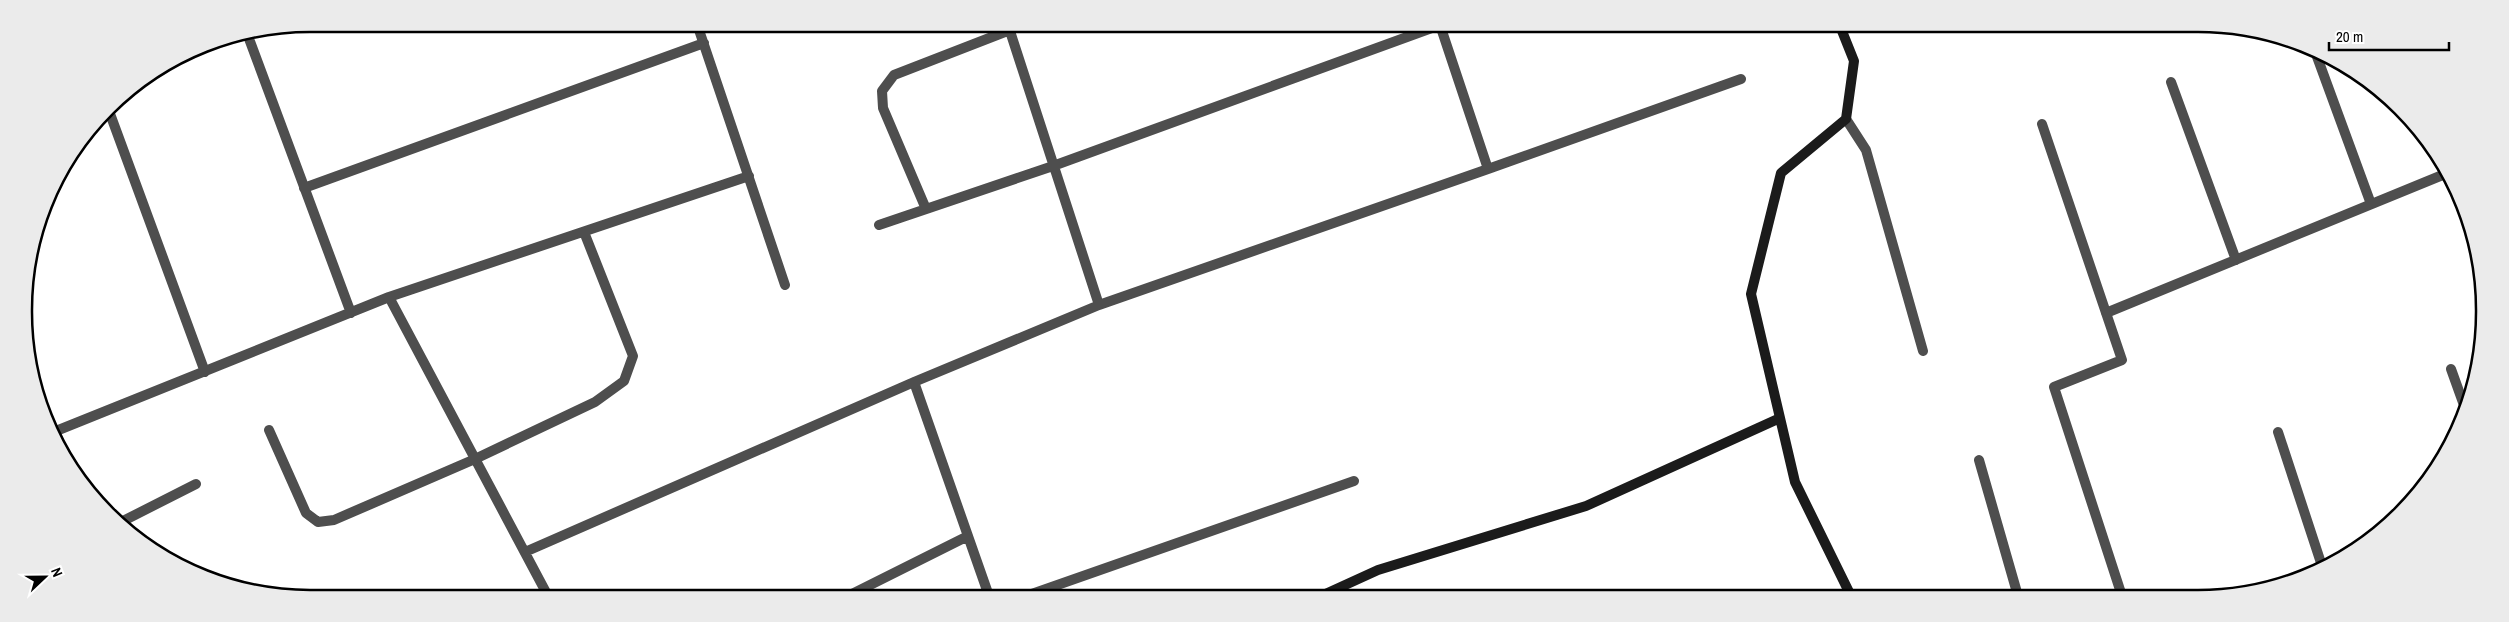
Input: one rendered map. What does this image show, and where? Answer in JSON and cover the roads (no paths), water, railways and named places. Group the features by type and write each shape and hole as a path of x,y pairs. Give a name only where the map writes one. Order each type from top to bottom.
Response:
{"street":[{"path":"700,32 786,285"},
{"path":"926,209 883,108 882,91 894,75 999,32"},
{"path":"1010,32 1052,166 1099,305"},
{"path":"879,225 1052,166 1421,32"},
{"path":"1442,32 1488,169"},
{"path":"1842,32 1854,61 1846,119 1866,150 1923,351"},
{"path":"249,40 351,313"},
{"path":"304,188 704,43"},
{"path":"2318,60 2371,204"},
{"path":"525,552 914,382 1099,305 1741,79"},
{"path":"2170,82 2236,260"},
{"path":"111,117 205,372"},
{"path":"1846,119 1781,173 1751,294 1795,482 1847,590"},
{"path":"2042,124 2122,360 2054,387 2120,590"},
{"path":"59,430 389,297 750,176"},
{"path":"2106,313 2441,176"},
{"path":"269,430 306,513 318,522 334,520 475,460 595,402 624,382 633,356 584,232"},
{"path":"389,297 545,590"},
{"path":"2451,369 2462,400"},
{"path":"914,382 987,590"},
{"path":"1334,590 1378,570 1586,506 1780,418"},
{"path":"2278,432 2320,561"},
{"path":"1979,460 2016,590"},
{"path":"1043,590 1354,481"},
{"path":"126,519 196,484"},
{"path":"860,590 968,536"}]}
